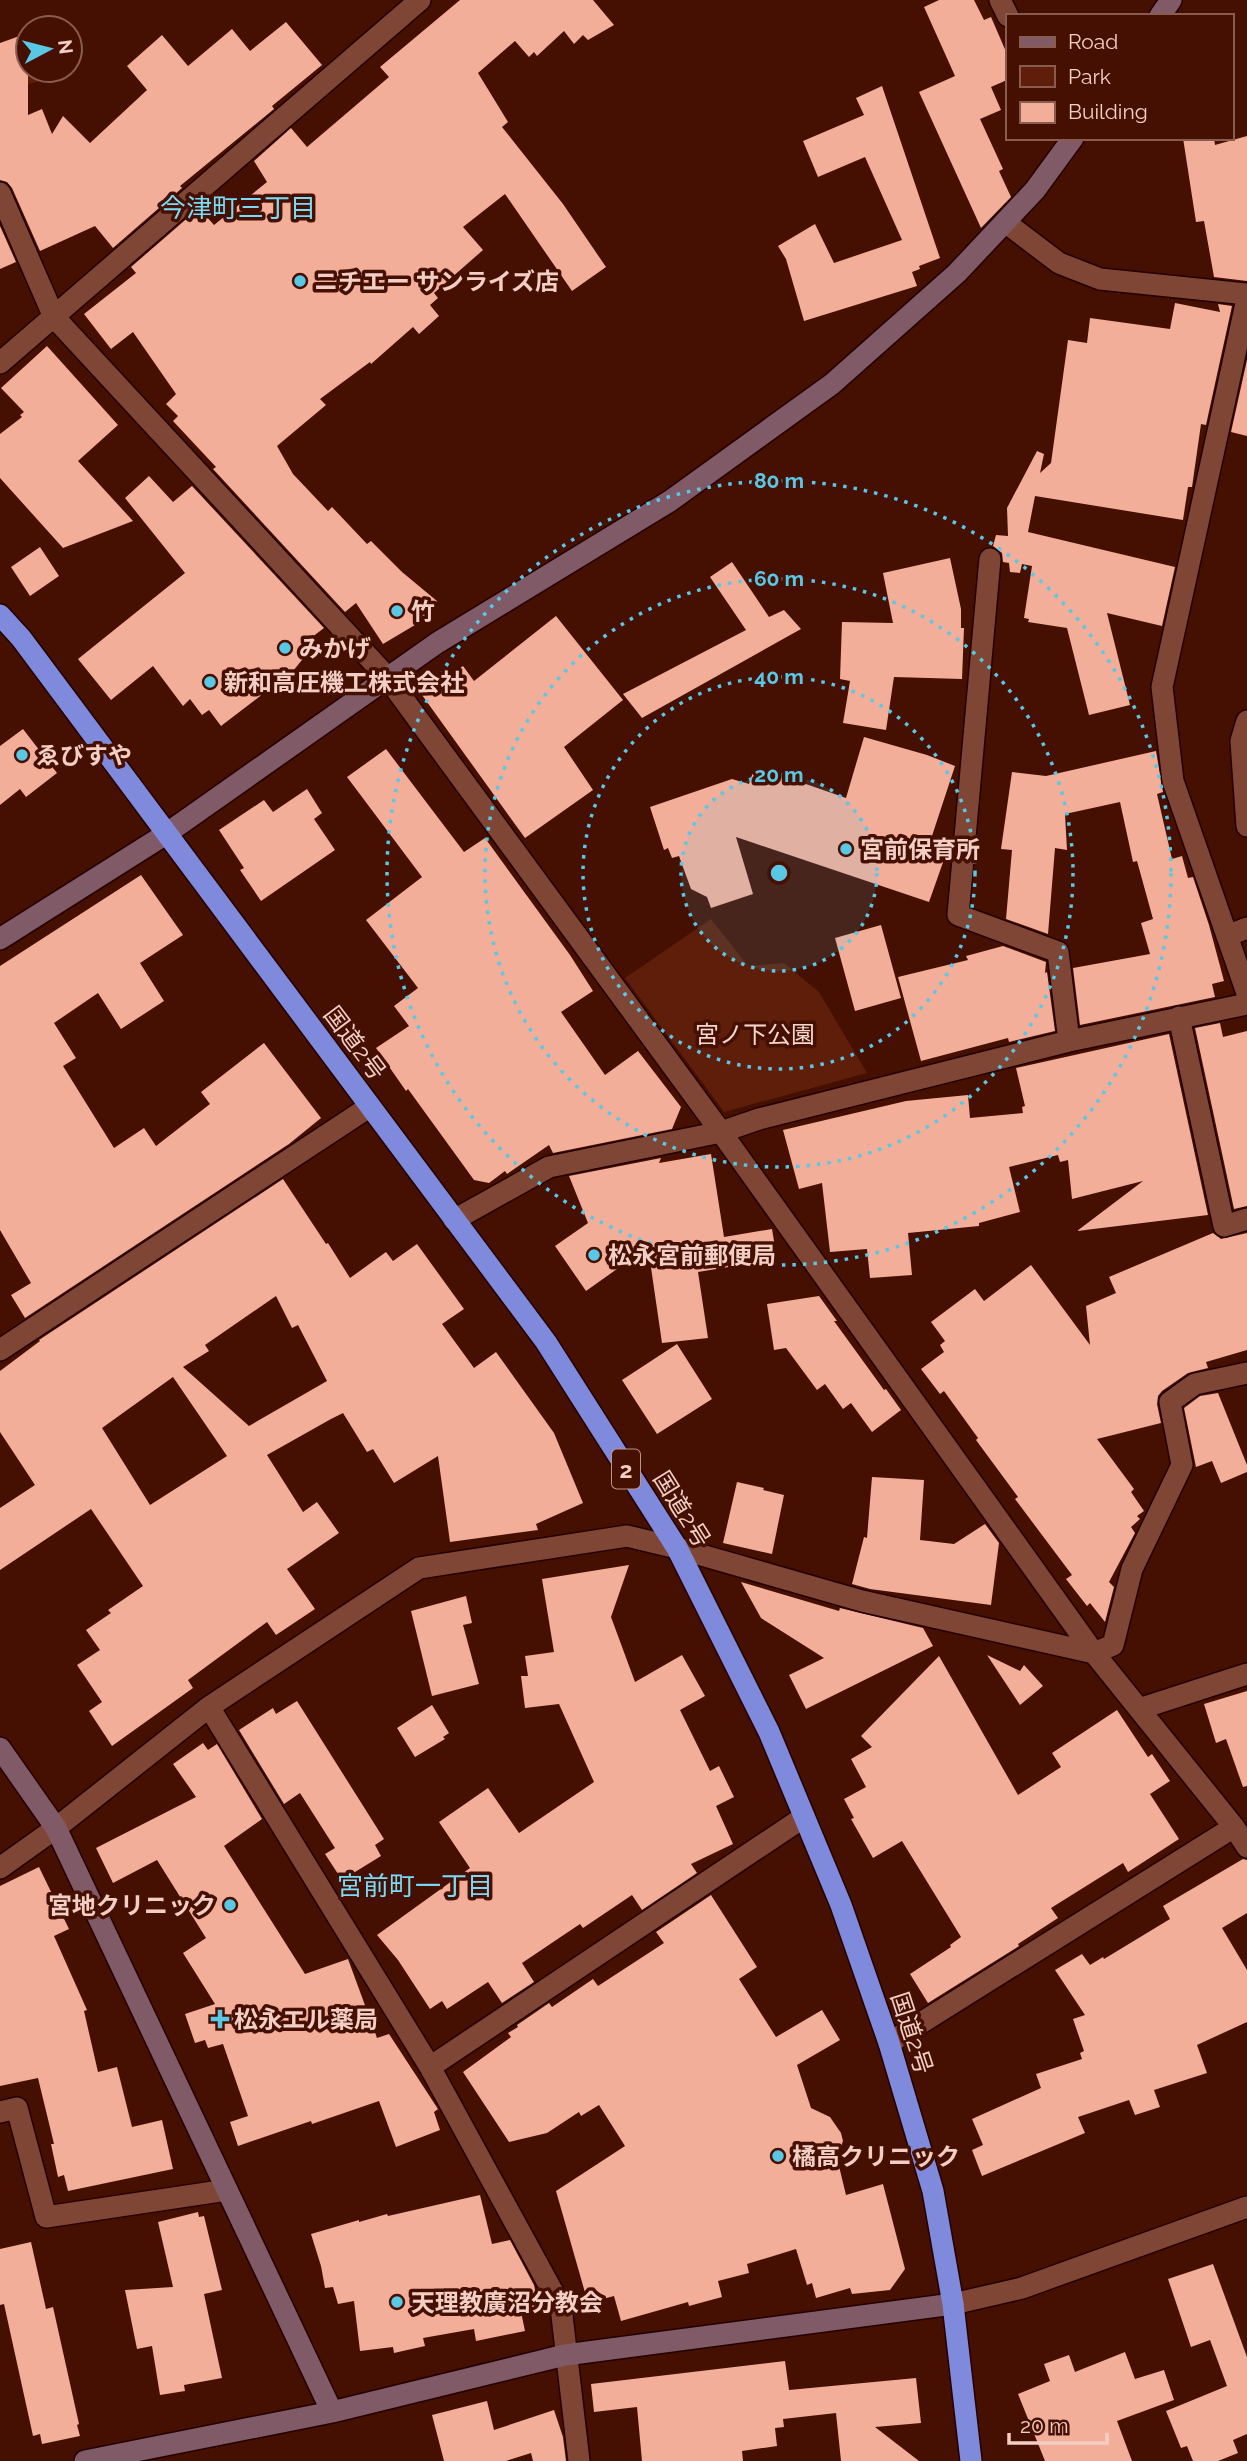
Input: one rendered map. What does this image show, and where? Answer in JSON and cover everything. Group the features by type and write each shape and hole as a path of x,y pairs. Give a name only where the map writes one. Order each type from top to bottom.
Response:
{"highway":[{"name":"国道2号","path":"0,615 21,639 546,1342 677,1548 769,1732 841,1905 889,2043 933,2191 953,2304 971,2461"}],"street":[{"path":"0,363 420,0"},
{"path":"0,939 166,834 437,643 670,501 832,384 957,273 1035,190 1070,140"},
{"path":"0,193 54,317 387,677 721,1132 1094,1653 1234,1827 1247,1847"},
{"path":"1004,222 1059,263 1100,279 1247,297 1162,687 1173,781 1247,993"},
{"path":"990,559 958,915 1058,952 1069,1041"},
{"path":"1247,721 1241,741 1247,826"},
{"path":"1227,936 1247,928"},
{"path":"454,1220 549,1167 721,1132 760,1119 1069,1041 1247,1003"},
{"path":"1179,1017 1224,1226 1247,1219"},
{"path":"0,1350 369,1107"},
{"path":"0,1868 56,1828 209,1707 419,1568 627,1536 862,1601 1094,1653 1113,1644 1132,1570 1182,1465 1170,1402 1195,1384 1247,1373"},
{"path":"1139,1709 1247,1674"},
{"path":"209,1707 430,2067 561,2307 579,2461"},
{"path":"0,1748 56,1828 332,2412"},
{"path":"430,2067 804,1817"},
{"path":"889,2043 1234,1827"},
{"path":"0,2112 17,2108 46,2217 227,2190"},
{"path":"85,2461 130,2457 332,2412 565,2355 953,2304 1022,2288 1247,2207"}],"green space":[{"path":"14,76 14,84 29,84 3,93 0,81"},
{"name":"宮ノ下公園","path":"711,919 748,966 784,963 819,992 867,1073 724,1112 625,978"}],"building":[{"path":"460,0 593,0 614,25 588,40 583,35 574,44 564,31 537,56 534,52 529,57 515,41 478,73 508,122 502,127 563,204 606,267 572,291 505,194 463,227 483,250 434,293 438,298 430,305 439,316 419,334 413,327 371,364 370,362 320,399 326,405 277,446 293,474 328,511 332,507 367,544 371,541 437,601 425,619 383,644 356,603 345,612 213,469 216,467 173,421 178,416 166,404 176,394 133,332 111,349 84,314 136,273 131,267 199,208 214,225 267,182 254,161 291,128 307,147 389,77 380,67"},
{"path":"939,0 974,0 984,20 991,17 1006,52 1006,80 991,87 1001,110 980,119 1003,169 999,171 1011,197 981,228 919,92 955,76 924,7"},
{"path":"286,22 322,65 272,106 274,109 180,186 182,188 113,248 95,226 40,251 12,188 7,182 0,180 0,43 14,38 14,84 28,84 28,115 42,109 52,134 63,116 90,143 147,90 127,66 162,35 188,66 232,29 250,51"},
{"path":"882,86 940,258 919,266 920,269 912,272 917,286 804,321 786,259 778,246 815,224 834,263 902,240 865,157 818,177 803,141 864,115 856,98"},
{"path":"1247,136 1247,281 1214,277 1204,221 1196,222 1183,140 1214,140 1215,145"},
{"path":"0,226 16,262 0,269"},
{"path":"1175,303 1220,312 1218,304 1232,306 1206,425 1201,424 1192,487 1188,487 1183,520 1035,496 1028,532 1175,567 1162,626 1107,613 1130,705 1089,715 1067,628 1028,622 1029,619 1024,618 1032,566 1022,564 1020,573 1010,572 1009,563 1003,562 1002,553 993,546 996,535 1008,536 1007,508 1037,451 1044,454 1040,473 1051,463 1068,340 1087,343 1090,318 1170,329"},
{"path":"47,346 118,425 78,461 133,521 63,548 0,478 0,434 22,417 20,415 24,412 1,388"},
{"path":"1247,360 1247,436 1231,432"},
{"path":"149,476 173,502 192,486 324,628 299,647 306,655 293,671 221,726 209,710 202,715 190,699 183,706 153,666 111,700 78,659 185,573 125,498"},
{"path":"40,547 59,576 30,596 11,567"},
{"path":"950,558 961,609 961,628 964,628 962,679 894,677 886,730 843,723 850,681 840,679 842,622 893,623 883,573"},
{"path":"732,562 769,617 784,610 801,629 642,718 623,694 746,630 710,577"},
{"path":"556,616 623,700 564,747 593,790 525,838 422,695 463,666 474,681"},
{"name":"ゑびすや","path":"23,729 57,773 26,797 20,789 0,805 0,746"},
{"path":"864,737 955,766 929,845 947,851 929,902 736,837 753,894 711,908 707,897 691,889 679,856 672,858 668,848 664,850 650,807 732,779 749,784 753,772 776,780 777,774 846,798"},
{"path":"386,749 464,852 485,838 593,991 561,1012 605,1075 638,1051 681,1107 672,1129 553,1153 549,1145 489,1183 474,1180 408,1089 406,1091 376,1048 409,1026 394,1006 418,988 366,920 422,877 347,777"},
{"path":"1156,751 1163,792 1157,794 1172,859 1182,856 1188,878 1193,877 1224,981 1212,984 1215,997 1080,1025 1073,968 1150,954 1141,923 1153,919 1137,861 1133,862 1120,802 1065,814 1067,850 1055,848 1048,934 1006,919 1012,850 1001,849 1012,772 1046,776"},
{"path":"307,789 322,813 314,819 335,850 261,901 240,870 244,868 219,830 264,800 273,812"},
{"path":"141,875 183,935 140,963 164,1001 121,1029 98,993 54,1023 76,1058 63,1066 114,1148 144,1128 156,1146 210,1104 201,1092 264,1043 321,1118 289,1144 25,1318 11,1295 31,1283 0,1230 0,966"},
{"path":"881,925 901,998 855,1011 835,938"},
{"path":"1003,946 1046,962 1045,973 1047,972 1055,1031 1009,1042 1008,1038 921,1061 898,977 968,960 966,956"},
{"path":"1220,1023 1223,1037 1247,1031 1247,1206 1234,1209 1195,1028"},
{"path":"1169,1034 1208,1215 1077,1231 1143,1181 1072,1199 1068,1160 1060,1162 1058,1155 1009,1167 1020,1212 979,1223 979,1226 908,1233 912,1275 870,1278 867,1249 830,1252 822,1183 799,1189 783,1130 906,1101 968,1095 970,1118 1023,1113 1022,1107 1025,1106 1016,1068"},
{"path":"711,1154 724,1237 772,1229 777,1259 698,1272 708,1338 662,1343 648,1247 586,1291 555,1246 588,1223 569,1176 661,1158 659,1163"},
{"path":"283,1179 350,1278 386,1252 393,1261 417,1244 464,1309 442,1324 474,1368 496,1352 554,1433 583,1503 536,1524 538,1530 450,1542 438,1456 394,1483 373,1449 367,1452 343,1413 331,1419 267,1455 303,1512 317,1502 339,1533 287,1569 315,1609 276,1635 267,1622 188,1680 193,1688 112,1746 89,1711 102,1702 77,1665 100,1650 86,1630 111,1613 108,1610 143,1586 91,1509 0,1570 0,1508 35,1485 0,1432 0,1371 39,1340","holes":["276,1296 292,1328 298,1325 327,1381 249,1426 183,1367 209,1351 205,1345","173,1377 227,1456 150,1505 102,1428"]},
{"path":"1213,1233 1221,1239 1247,1233 1247,1350 1206,1362 1208,1368 1188,1373 1162,1391 1157,1404 1161,1423 1097,1439 1134,1489 1131,1492 1144,1511 1137,1516 1140,1519 1131,1527 1135,1533 1109,1582 1114,1587 1105,1622 1090,1603 1087,1606 1066,1579 1072,1575 1015,1499 1018,1497 976,1440 978,1438 944,1391 940,1394 921,1369 944,1352 940,1345 945,1341 931,1322 975,1289 984,1301 1031,1265 1090,1345 1086,1306 1116,1293 1109,1277"},
{"path":"819,1296 837,1321 834,1321 901,1410 872,1432 851,1403 843,1409 825,1384 817,1390 786,1348 774,1350 767,1304"},
{"path":"677,1344 712,1399 657,1434 622,1380"},
{"path":"1218,1393 1247,1465 1247,1472 1221,1483 1212,1461 1196,1467 1184,1408 1200,1396"},
{"path":"872,1477 924,1480 920,1540 954,1544 985,1524 999,1543 991,1605 870,1589 852,1584 864,1537 867,1538"},
{"path":"737,1482 784,1495 772,1554 723,1543"},
{"path":"629,1565 611,1617 635,1682 682,1655 705,1696 680,1710 710,1771 719,1766 734,1797 716,1806 733,1844 691,1864 697,1873 642,1910 632,1895 583,1928 580,1924 522,1963 534,1982 502,2003 488,1982 447,2009 442,2001 430,2009 398,1960 377,1935 470,1868 439,1822 488,1788 519,1833 594,1782 559,1704 525,1708 521,1676 528,1676 525,1656 554,1652 542,1579"},
{"path":"741,1582 839,1611 840,1608 923,1628 933,1646 806,1709 789,1675 824,1658 761,1618"},
{"path":"466,1596 472,1623 463,1625 479,1684 432,1696 411,1611"},
{"path":"987,1655 1020,1671 1024,1665 1043,1686 1020,1705"},
{"path":"939,1656 1018,1795 1061,1767 1052,1753 1117,1710 1148,1757 1152,1754 1170,1781 1150,1794 1179,1839 1128,1872 1123,1863 1051,1908 1058,1918 928,2003 910,1974 951,1947 950,1945 961,1937 902,1841 873,1858 851,1819 854,1818 844,1799 866,1787 851,1759 872,1747 861,1736"},
{"path":"1247,1691 1247,1786 1243,1787 1226,1739 1216,1743 1204,1704"},
{"path":"297,1701 384,1839 375,1845 381,1856 342,1880 325,1854 335,1848 300,1793 284,1804 239,1730 273,1708 276,1714"},
{"path":"432,1705 449,1733 443,1737 445,1739 415,1757 397,1728"},
{"path":"203,1743 208,1750 217,1744 262,1819 224,1846 305,1974 348,1959 377,2038 389,2034 438,2109 434,2112 440,2130 396,2147 379,2101 238,2146 230,2122 248,2116 223,2044 208,2048 205,2040 195,2043 185,2014 215,2004 183,1953 206,1938 157,1860 113,1883 96,1848 196,1797 173,1764"},
{"path":"1243,1859 1247,1860 1247,1913 1222,1928 1247,1970 1247,2022 1197,2045 1207,2073 1154,2090 1160,2107 1135,2115 1129,2100 1078,2117 1085,2133 982,2176 972,2150 983,2145 972,2119 1041,2088 1036,2074 1082,2059 1080,2053 1084,2051 1073,2019 1085,2015 1055,1970 1082,1954 1090,1965 1103,1957 1104,1959 1170,1919 1163,1906"},
{"path":"39,1867 69,1929 54,1936 87,2010 84,2011 98,2072 117,2067 132,2127 162,2120 173,2169 68,2191 64,2175 58,2177 51,2144 54,2144 38,2078 0,2086 0,1886"},
{"path":"711,1895 757,1967 739,1979 776,2037 822,2010 840,2040 797,2065 811,2108 830,2117 841,2133 843,2141 837,2158 846,2195 883,2184 905,2269 890,2290 852,2294 850,2288 816,2298 812,2283 807,2285 796,2249 747,2264 749,2273 718,2281 722,2297 689,2306 688,2302 621,2321 614,2296 588,2303 556,2191 625,2146 599,2105 581,2116 579,2112 547,2133 509,2142 463,2072 511,2037 508,2033 518,2027 517,2025 549,2003 552,2007 593,1979 598,1986 664,1943 656,1932"},
{"path":"480,2195 492,2244 510,2240 534,2285 539,2309 521,2312 525,2331 476,2341 474,2329 423,2338 425,2346 394,2353 393,2347 360,2351 354,2301 338,2304 333,2287 325,2288 311,2234 359,2220"},
{"path":"198,2212 199,2217 204,2216 222,2290 204,2294 222,2378 184,2385 185,2391 160,2395 152,2346 137,2349 125,2290 173,2287 158,2222"},
{"path":"31,2242 46,2309 53,2307 80,2436 42,2444 40,2434 33,2436 4,2304 0,2305 0,2249"},
{"path":"1213,2264 1247,2357 1247,2434 1233,2440 1238,2453 1218,2461 1193,2461 1187,2446 1181,2448 1166,2411 1227,2386 1210,2340 1191,2347 1168,2279"},
{"path":"1125,2352 1135,2379 1164,2370 1174,2400 1117,2421 1132,2461 1045,2461 1018,2394 1050,2381 1044,2364 1069,2355 1075,2372"},
{"path":"785,2361 789,2390 916,2378 921,2423 875,2427 919,2461 841,2461 836,2413 783,2419 784,2427 775,2428 777,2446 742,2451 743,2461 642,2461 637,2407 594,2412 591,2384"},
{"path":"487,2401 494,2430 554,2410 563,2437 566,2461 533,2461 531,2453 506,2461 444,2461 432,2415"}],"place":[{"name":"ニチエー サンライズ店","path":"300,281"},
{"name":"竹","path":"397,611"},
{"name":"みかげ","path":"285,648"},
{"name":"新和高圧機工株式会社","path":"210,682"},
{"name":"ゑびすや","path":"22,755"},
{"name":"宮前保育所","path":"846,849"},
{"name":"松永宮前郵便局","path":"594,1255"},
{"name":"宮地クリニック","path":"230,1905"},
{"name":"松永エル薬局","path":"220,2019"},
{"name":"橘高クリニック","path":"778,2156"},
{"name":"天理教廣沼分教会","path":"397,2302"}],"district":[{"name":"今津町三丁目","path":"238,208"},
{"name":"宮前町一丁目","path":"415,1886"}]}
